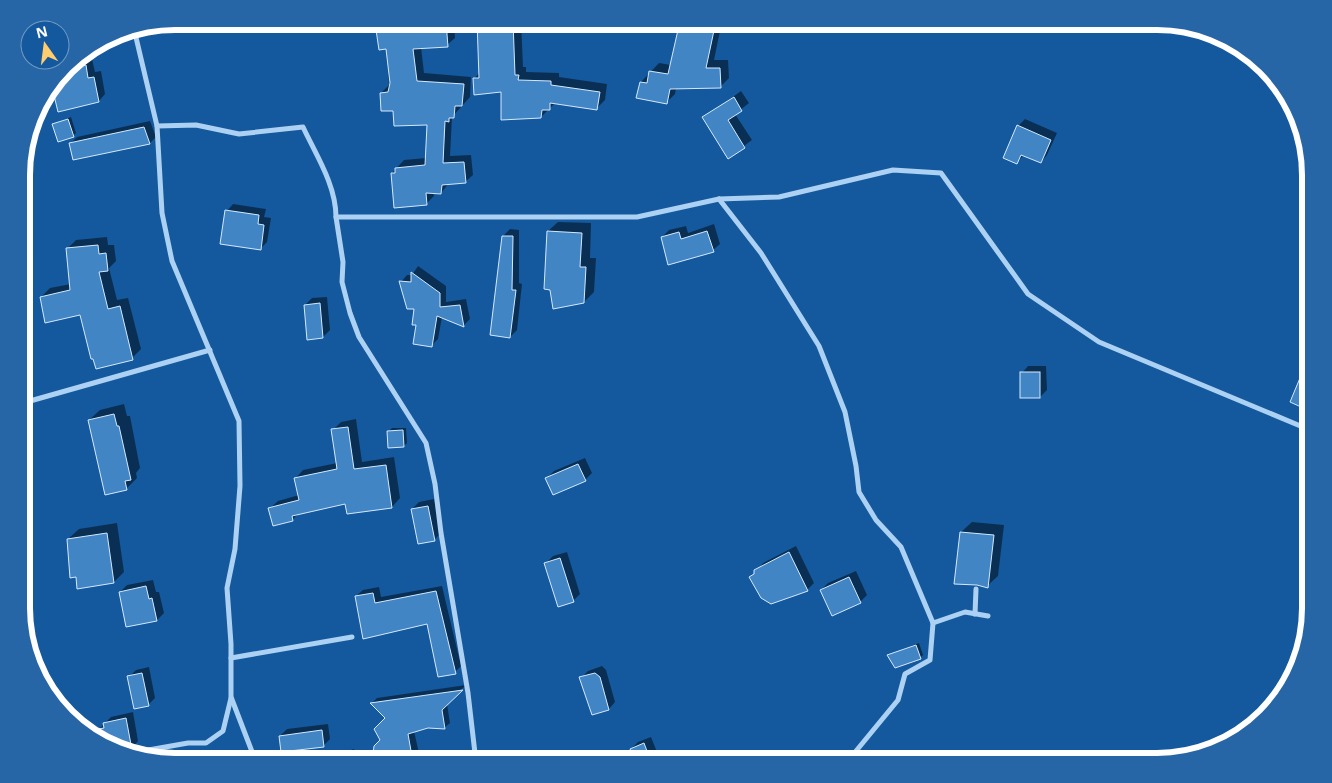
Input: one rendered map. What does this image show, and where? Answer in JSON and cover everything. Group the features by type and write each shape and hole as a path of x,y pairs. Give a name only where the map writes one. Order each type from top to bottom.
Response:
{"street":[{"path":"136,35 157,126 162,213 172,260 238,421 240,486 235,549 226,588 232,697 223,731 206,743 188,743 148,750"},
{"path":"157,126 196,125 239,134 303,127 336,203 342,262 342,282 350,313 359,336 426,444 435,484 441,533 468,694 475,753"},
{"path":"336,217 637,217 719,199 778,197 893,170 941,173 1028,294 1099,342 1302,427"},
{"path":"719,199 761,253 818,346 845,412 856,466 859,492 876,520 901,547 933,623 930,660 905,674 898,700 854,753"},
{"path":"30,401 210,350"},
{"path":"975,614 976,589"},
{"path":"933,623 965,612 988,616"},
{"path":"231,658 352,637"},
{"path":"232,697 253,753"}],"building":[{"path":"376,30 447,30 448,47 413,49 417,81 464,84 462,106 455,106 454,118 449,118 449,122 445,121 443,163 464,162 466,183 442,185 441,194 426,193 427,205 394,208 391,173 395,173 395,168 425,165 427,125 394,126 393,111 381,111 380,93 388,92 390,83 386,49 379,50"},
{"path":"477,30 513,30 515,75 519,75 518,80 551,81 551,85 600,92 597,110 550,103 550,110 542,110 541,118 501,120 501,92 474,95 473,78 479,78"},
{"path":"678,30 714,30 706,68 720,68 721,88 670,89 667,104 636,98 640,82 647,83 649,71 668,74"},
{"path":"86,65 88,78 94,77 99,102 58,112 54,95 78,66"},
{"path":"734,97 742,111 728,120 745,148 728,159 702,117"},
{"path":"68,119 74,137 58,142 52,124"},
{"path":"1017,125 1051,140 1041,163 1021,155 1017,164 1003,158"},
{"path":"144,127 150,144 73,160 69,143"},
{"path":"225,210 259,215 258,224 264,225 261,250 220,244"},
{"path":"547,231 582,233 580,267 586,267 584,303 553,309 550,290 544,289"},
{"path":"707,231 714,252 668,265 661,237 679,232 681,239"},
{"path":"502,236 513,236 512,290 516,290 510,338 490,335"},
{"path":"98,245 99,254 106,253 108,271 99,272 108,309 120,306 133,360 96,369 93,359 91,359 80,315 45,323 40,297 70,290 66,248"},
{"path":"411,272 440,293 440,307 460,305 464,327 437,316 432,347 413,344 416,325 412,325 414,309 407,309 399,281 411,282"},
{"path":"320,303 323,338 307,340 304,305"},
{"path":"1020,372 1040,372 1040,398 1020,398"},
{"path":"1302,373 1302,407 1290,402"},
{"path":"114,414 117,426 119,426 131,480 125,481 127,490 105,495 88,420"},
{"path":"348,427 354,469 386,465 392,508 347,514 345,504 292,516 293,521 273,526 268,508 299,500 294,478 337,469 331,429"},
{"path":"403,430 404,447 388,448 387,431"},
{"path":"578,464 586,481 553,495 545,478"},
{"path":"428,506 435,541 418,544 411,509"},
{"path":"960,532 994,535 988,588 977,585 954,584"},
{"path":"107,533 114,583 77,589 76,577 70,578 67,539"},
{"path":"789,552 808,591 771,604 761,598 749,577 754,574 754,570"},
{"path":"560,558 574,602 558,607 544,563"},
{"path":"849,577 861,603 832,616 820,590"},
{"path":"146,586 149,599 152,598 157,621 126,627 119,592"},
{"path":"436,591 456,674 438,677 427,624 363,639 355,596 373,593 375,603"},
{"path":"916,645 921,659 895,668 887,655"},
{"path":"142,673 149,706 134,709 127,676"},
{"path":"595,673 600,677 609,710 592,715 579,677"},
{"path":"463,690 442,710 445,729 428,728 408,734 411,753 373,753 374,746 380,740 374,729 385,718 370,703"},
{"path":"126,718 131,746 99,731 98,729 104,728 103,723"},
{"path":"322,730 324,747 281,752 279,736"},
{"path":"644,743 648,753 632,753 630,749"}]}
